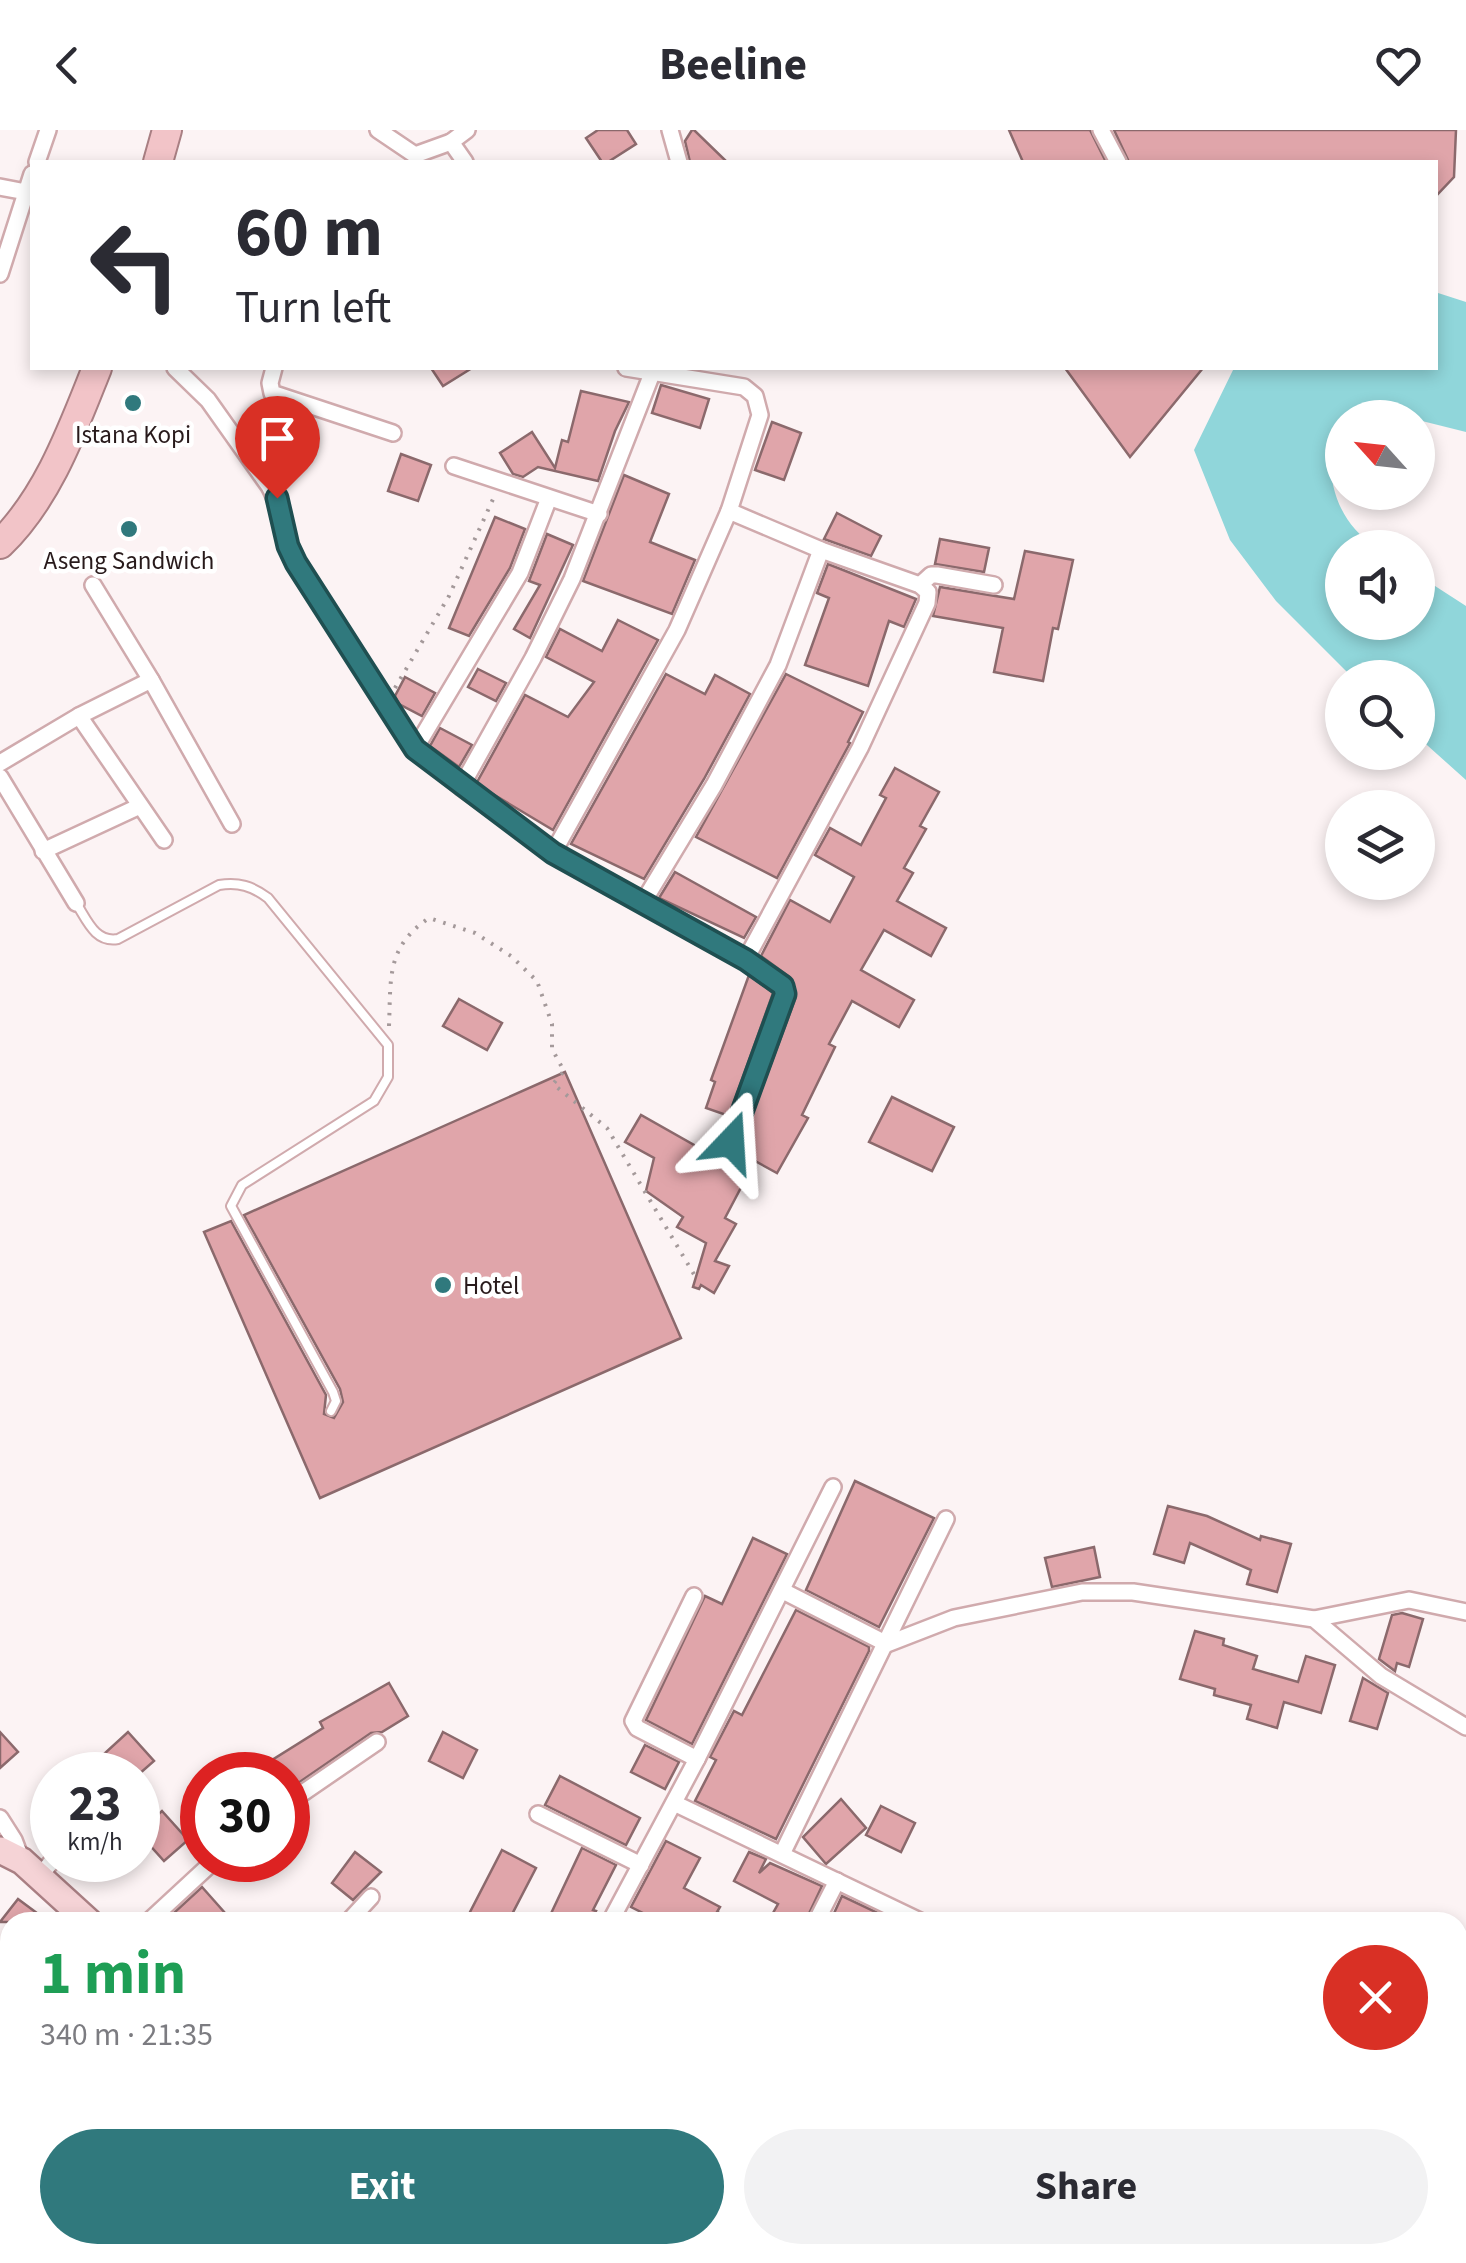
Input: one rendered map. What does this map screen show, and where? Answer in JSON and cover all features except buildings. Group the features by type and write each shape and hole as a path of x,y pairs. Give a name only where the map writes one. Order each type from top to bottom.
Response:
{"highway":[{"path":"159,160 167,130"},
{"path":"0,544 11,534 71,435 96,370"}],"main road":[{"path":"28,1862 79,1912"}],"street":[{"path":"37,160 48,130"},
{"path":"378,130 416,159 467,130"},
{"path":"670,130 678,160"},
{"path":"1101,130 1117,160"},
{"path":"451,142 464,160"},
{"path":"0,274 4,238 30,180"},
{"path":"0,187 26,192"},
{"path":"176,370 208,400 270,486 277,498 292,556 415,749 553,853 746,960 783,986 785,994 731,1142"},
{"path":"274,370 272,393 393,433"},
{"path":"553,853 677,630 729,511 760,415 759,404 744,387 640,370"},
{"path":"461,787 572,579 654,372"},
{"path":"454,466 599,514"},
{"path":"415,749 520,573 549,498"},
{"path":"729,511 821,550 920,584 928,592 927,602 860,748 746,960"},
{"path":"642,904 714,785 778,665 821,550"},
{"path":"920,584 937,575 994,586"},
{"path":"93,586 152,680 232,824"},
{"path":"0,764 79,716 152,680"},
{"path":"79,716 164,840"},
{"path":"0,777 76,903"},
{"path":"44,852 140,806"},
{"path":"615,1912 697,1759 832,1487"},
{"path":"782,1854 946,1519"},
{"path":"783,1590 887,1644 954,1618 1105,1590 1314,1619 1408,1600 1466,1612"},
{"path":"694,1596 633,1721 637,1728 697,1759"},
{"path":"1314,1619 1381,1676 1466,1727"},
{"path":"310,1789 378,1742"},
{"path":"674,1803 902,1912"},
{"path":"538,1814 641,1865"},
{"path":"0,1818 28,1862"},
{"path":"821,1912 837,1880"},
{"path":"159,1912 191,1882"},
{"path":"357,1912 371,1896"}],"lane":[{"path":"76,903 98,936 110,940 219,885 235,883 256,889 268,898 388,1045 388,1077 374,1101 242,1185 231,1206 334,1392 336,1402 331,1411"}],"path":[{"path":"385,705 449,596 500,481"},
{"path":"388,1045 391,967 408,932 430,918 474,933 510,956 537,981 552,1024 552,1049 564,1071 554,1084 606,1128 695,1276"}],"water":[{"path":"1438,293 1466,302 1466,432 1435,424 1435,400 1325,400 1325,510 1342,510 1355,530 1325,530 1325,640 1435,640 1435,586 1466,606 1466,780 1435,752 1435,660 1335,660 1276,601 1230,540 1194,450 1233,370 1438,370"}],"place":[{"name":"Istana Kopi","path":"133,403"},
{"name":"Aseng Sandwich","path":"129,529"},
{"name":"Hotel","path":"443,1285"}],"route":[{"path":"277,498 296,563 415,749 553,853 746,960 783,986 785,994 731,1142"}]}
